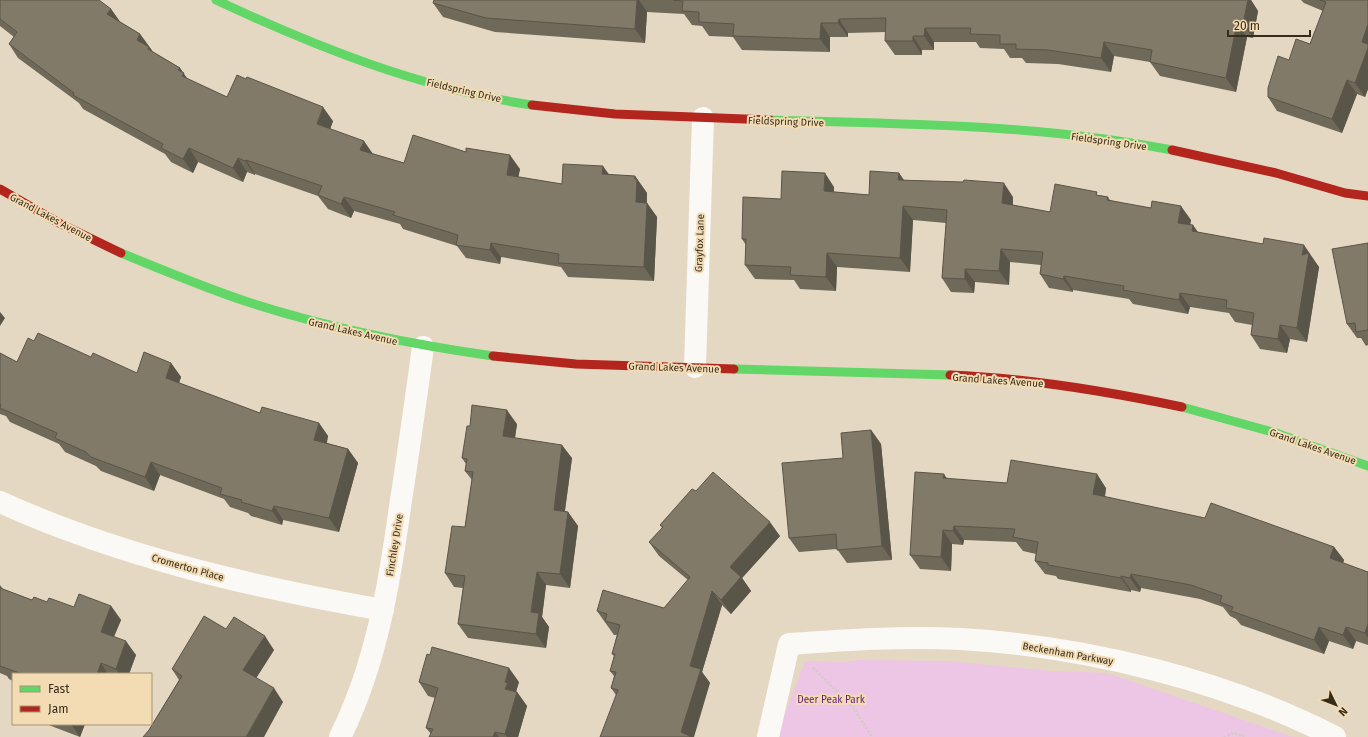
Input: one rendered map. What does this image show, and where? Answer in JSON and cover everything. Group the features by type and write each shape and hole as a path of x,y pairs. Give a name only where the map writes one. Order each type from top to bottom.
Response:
{"street":[{"name":"Fieldspring Drive","path":"216,0 276,29 328,50 417,80 496,98 566,109 637,116 1004,128 1108,139 1211,157 1312,182 1352,195 1368,196"},
{"name":"Grayfox Lane","path":"695,367 703,118"},
{"name":"Grand Lakes Avenue","path":"0,189 29,207 106,246 180,278 283,314 423,347 517,359 597,364 987,378 1074,386 1159,402 1244,422 1327,449 1368,466"},
{"name":"Finchley Drive","path":"340,737 365,674 383,610 392,564 423,347"},
{"name":"Cromerton Place","path":"0,502 114,546 204,572 293,594 383,610"},
{"name":"Beckenham Parkway","path":"789,644 875,638 960,639 1029,645 1114,660 1180,677 1262,705 1335,737"},
{"path":"768,737 789,644"}],"path":[{"path":"789,644 853,707 872,737"},
{"path":"1224,737 1234,732 1245,737"}],"green space":[{"name":"Deer Peak Park","path":"858,660 949,661 1051,671 1107,673 1293,737 776,737 805,661 843,662"}],"building":[{"path":"0,0 99,0 111,9 107,14 140,34 137,40 149,47 148,49 180,68 178,70 184,73 182,76 227,97 237,75 246,79 247,77 323,107 317,124 364,141 360,150 404,163 413,135 466,152 466,148 510,155 507,175 562,184 563,164 603,166 602,174 635,176 635,179 637,179 636,202 647,203 644,267 558,263 559,254 491,243 490,250 456,245 458,235 393,215 395,212 344,197 341,204 318,195 322,186 246,160 245,161 238,158 233,168 189,148 183,159 161,148 163,144 73,95 74,93 9,44 17,32 0,19"},
{"path":"434,0 637,0 635,29 486,18 433,3"},
{"path":"673,0 1248,0 1243,24 1237,23 1226,78 1150,62 1152,50 1104,42 1101,58 1048,50 1016,49 1016,44 1000,44 1000,35 970,34 971,28 925,28 924,36 913,36 913,41 885,41 886,18 839,19 838,23 821,23 820,39 733,36 734,24 699,22 699,12 682,11 683,1"},
{"path":"1320,0 1368,0 1368,24 1362,42 1368,44 1368,48 1355,83 1347,80 1332,119 1268,97 1268,88 1278,56 1289,60 1296,39 1310,44 1326,2"},
{"path":"782,171 825,173 824,191 869,195 870,171 899,173 898,180 963,182 964,180 1004,183 1002,203 1050,212 1055,184 1097,192 1096,195 1108,197 1107,200 1151,208 1152,201 1181,206 1178,223 1193,225 1192,231 1263,244 1264,238 1304,245 1302,255 1309,253 1297,328 1280,325 1278,339 1251,335 1254,313 1226,308 1227,300 1180,293 1179,300 1123,290 1124,286 1064,276 1063,279 1040,274 1043,252 1001,249 999,271 965,269 965,279 942,278 947,210 903,206 900,258 827,253 826,277 790,275 791,267 745,265 746,239 742,239 743,197 781,199"},
{"path":"1368,243 1368,330 1356,332 1355,323 1347,324 1332,249"},
{"path":"38,333 91,357 93,353 137,373 144,352 171,363 166,378 260,413 262,407 319,423 314,440 348,449 329,518 274,506 272,511 241,502 242,500 220,494 222,488 151,462 145,477 91,457 86,452 55,438 57,433 0,408 0,353 17,362 28,338 34,341"},
{"path":"472,405 507,410 503,436 562,445 554,510 568,512 560,574 537,572 531,612 539,613 536,634 458,624 465,576 445,573 452,526 465,527 473,472 465,471 467,459 462,458 467,426 470,426"},
{"path":"871,430 882,546 837,550 836,534 789,538 782,463 843,458 841,433"},
{"path":"1011,460 1097,474 1093,494 1205,518 1211,503 1334,547 1330,558 1368,572 1368,624 1365,633 1346,627 1343,635 1319,627 1314,640 1231,611 1233,607 1220,602 1222,596 1191,585 1131,574 1130,578 1121,576 1121,578 1048,565 1048,563 1035,561 1038,542 1013,537 1015,529 954,526 953,531 943,530 941,557 910,555 915,472 944,474 943,478 1007,483"},
{"path":"713,472 770,522 730,567 741,577 721,600 712,591 690,666 701,669 681,732 690,736 600,737 618,690 611,688 616,672 610,671 615,654 612,654 620,625 605,621 607,614 597,611 603,590 664,608 690,577 649,542 663,527 660,525 692,489 696,491"},
{"path":"0,588 32,600 34,597 47,602 49,598 74,607 79,594 111,606 101,632 126,641 116,669 101,663 97,673 19,673 0,666"},
{"path":"204,616 226,629 234,617 265,636 243,670 274,688 246,737 143,737 149,730 182,676 172,669"},
{"path":"432,647 509,668 505,682 508,683 505,689 517,692 505,734 495,732 493,737 429,737 433,729 426,728 438,688 419,682 427,654 430,655"}],"traffic: fast":[{"path":"216,0 292,34 370,64 450,88 491,98 532,105"},
{"path":"770,120 921,124 1022,130 1122,141 1172,150"},
{"path":"121,253 232,297 308,320 369,334 493,356"},
{"path":"734,369 950,375"},
{"path":"1182,407 1276,433 1368,466"}],"traffic: jam":[{"path":"532,105 615,114 770,120"},
{"path":"1172,150 1276,173 1345,193 1368,196"},
{"path":"0,189 59,223 121,253"},
{"path":"493,356 576,364 734,369"},
{"path":"950,375 1038,382 1182,407"}]}
